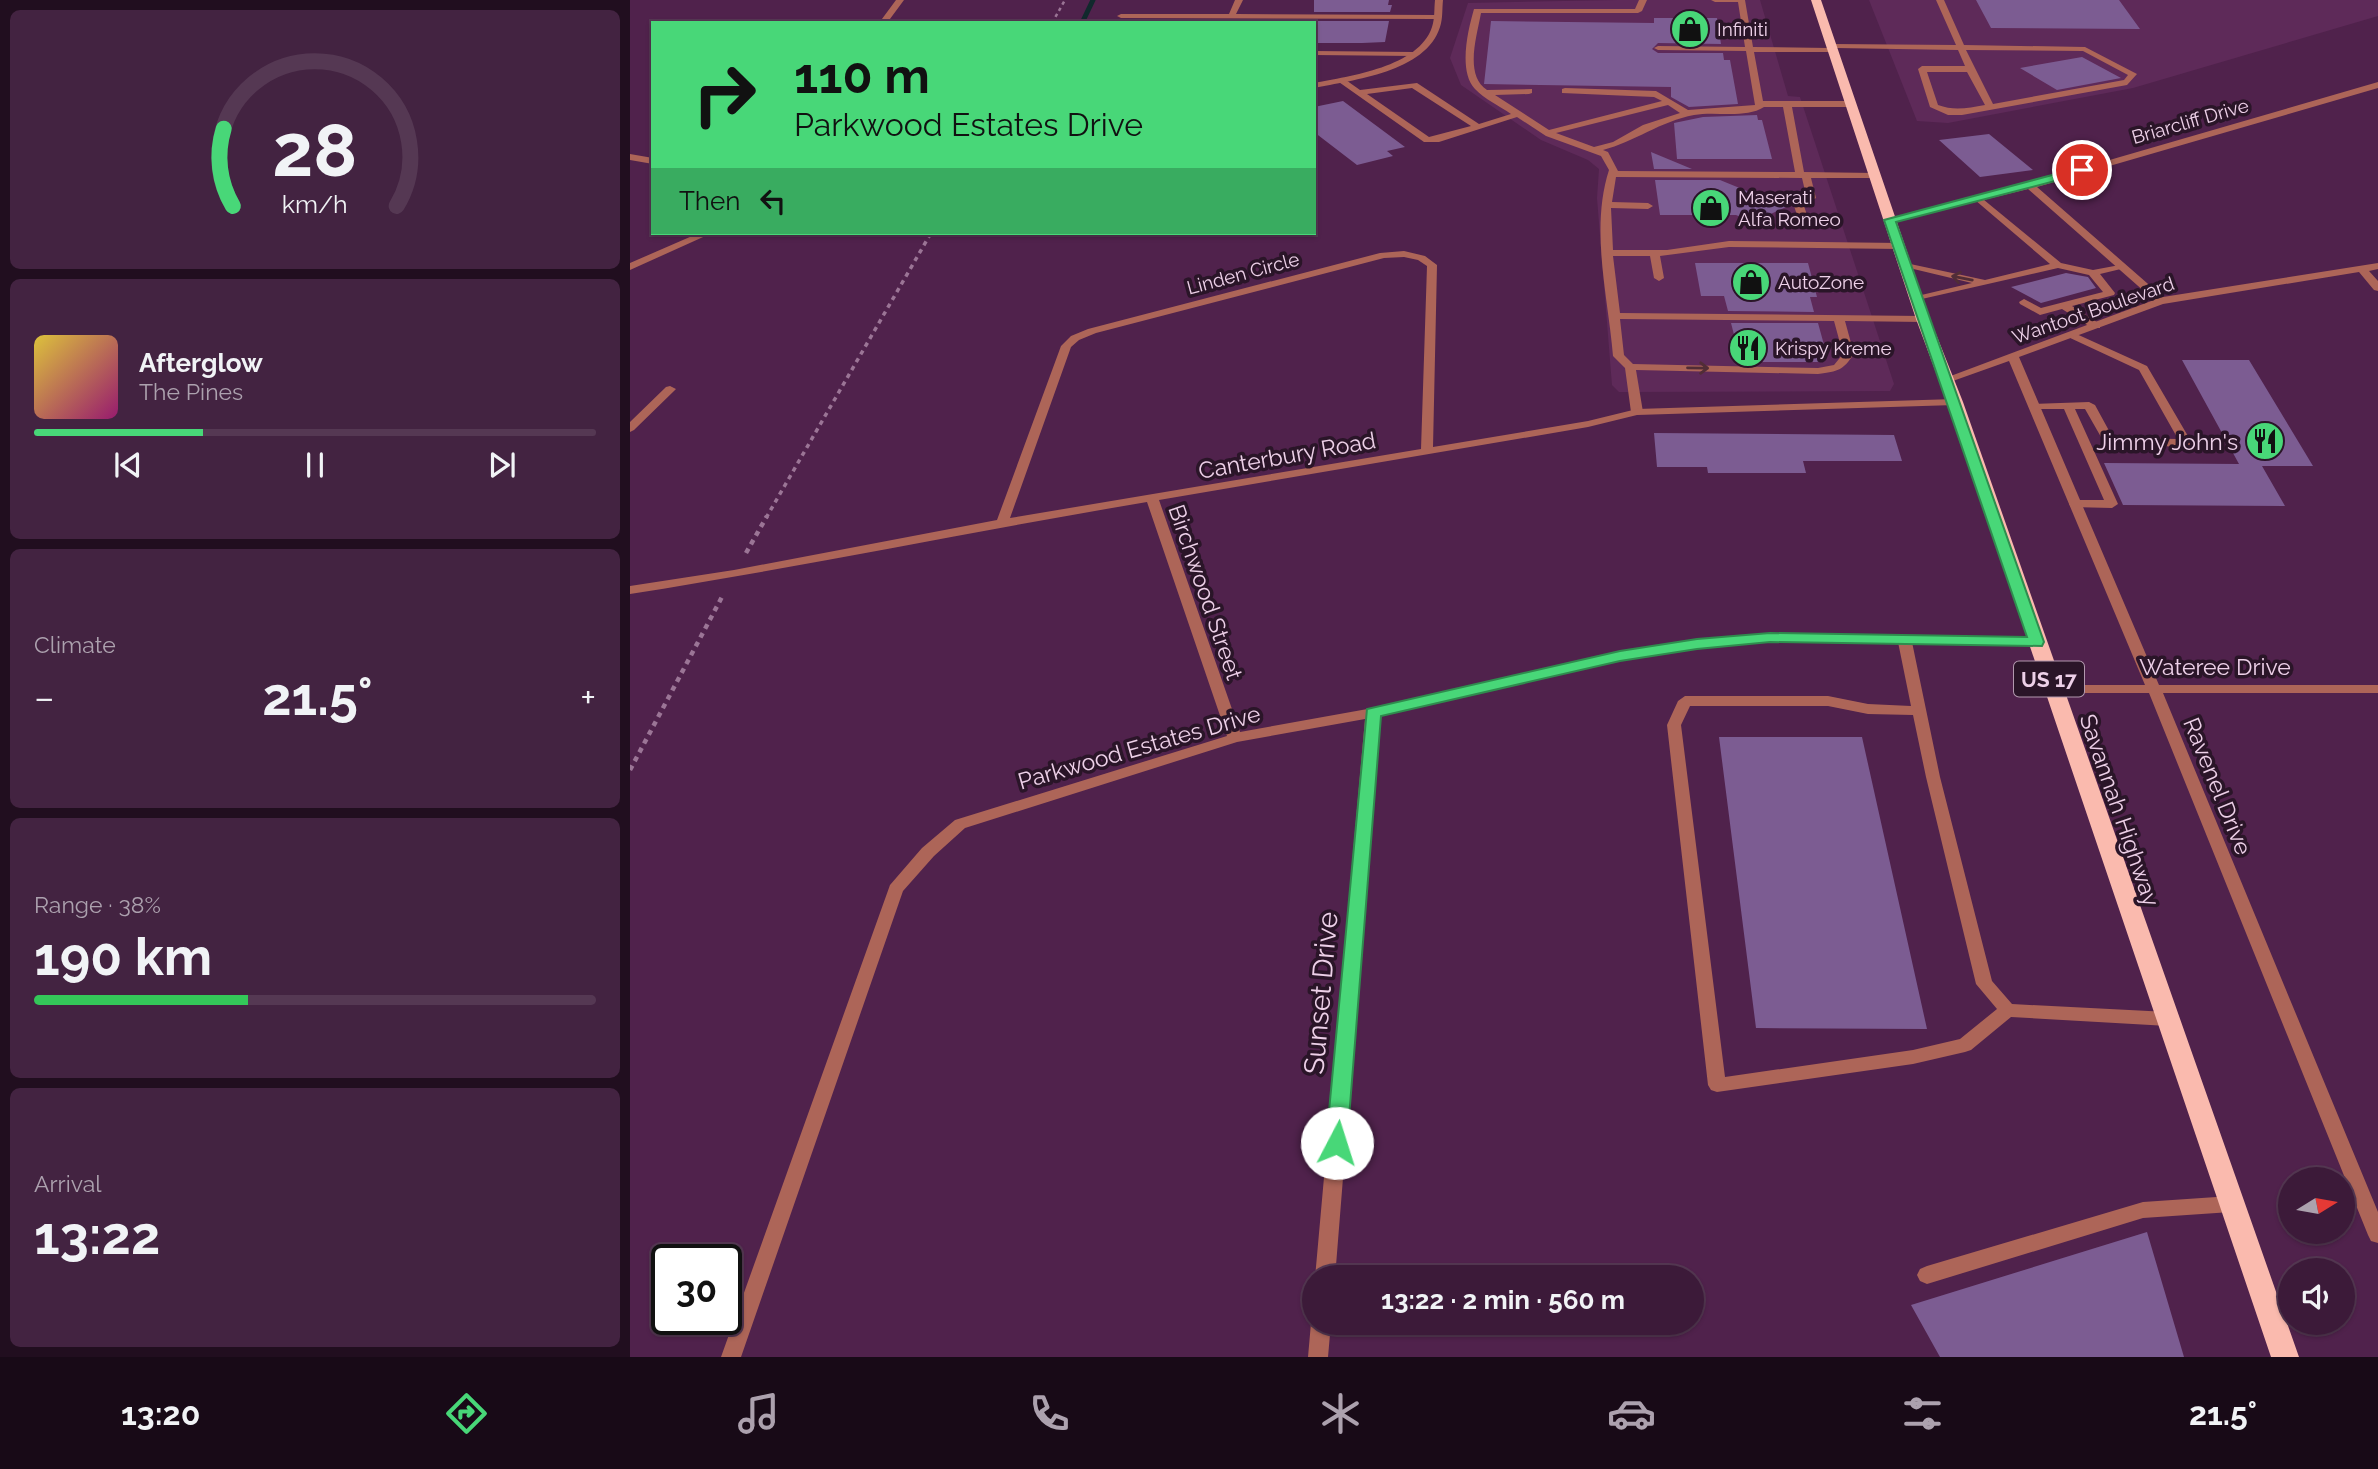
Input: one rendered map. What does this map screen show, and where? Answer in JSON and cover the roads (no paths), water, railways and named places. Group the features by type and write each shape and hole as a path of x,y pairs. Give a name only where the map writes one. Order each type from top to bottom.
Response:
{"highway":[{"name":"Savannah Highway","path":"1816,0 1923,319 1955,402 2285,1357"}],"street":[{"path":"884,21 900,0"},
{"path":"1231,17 1239,0"},
{"path":"1316,86 1382,70 1413,54 1436,30 1439,0"},
{"path":"1637,412 1630,367 1619,356 1609,253 1607,205 1609,179 1614,170 1605,154 1547,133 1478,88 1471,78 1471,43 1477,11 1638,11 1643,0"},
{"path":"1593,150 1616,144 1646,127 1688,114 1756,109 1760,104 1741,0 1715,0"},
{"path":"1940,0 1970,69 1990,106"},
{"path":"1121,16 1231,17 1256,20 1437,17"},
{"path":"1658,48 2085,50 2133,74 2127,82 1962,112 1948,112 1934,107 1922,69 1970,69"},
{"path":"1316,53 1413,54"},
{"path":"1339,80 1427,140 1436,140 1519,114"},
{"path":"1359,93 1414,85 1478,127"},
{"name":"Briarcliff Drive","path":"1890,220 2030,186 2378,85"},
{"path":"1486,93 1529,91"},
{"path":"1565,91 1656,94 1688,114"},
{"path":"1547,133 1669,102"},
{"path":"1760,104 1851,104"},
{"path":"1787,104 1811,198 1796,197 1802,215"},
{"path":"630,156 651,161"},
{"path":"1613,174 1875,176"},
{"path":"2030,186 2161,301"},
{"path":"1978,198 2056,269"},
{"path":"1607,205 1647,206"},
{"path":"630,267 702,235"},
{"path":"1609,253 1686,251 1729,244 1903,255 2004,289"},
{"path":"1654,253 1659,278"},
{"name":"Linden Circle","path":"1002,523 1066,346 1075,338 1092,331 1384,255 1413,255 1424,258 1432,265 1427,452"},
{"path":"1917,299 2027,273 2056,269 2093,273 2121,266"},
{"name":"Wantoot Boulevard","path":"1946,380 2161,301 2214,290 2378,266"},
{"path":"2363,270 2378,288"},
{"path":"2027,273 2037,280"},
{"path":"2024,302 2039,312 2091,294 2110,293 2093,273"},
{"path":"2066,302 2096,326"},
{"path":"1616,316 1923,319"},
{"path":"1630,367 1818,371 1838,368 1849,354 1839,320"},
{"path":"2034,407 2089,405 2109,441 2186,443 2143,368 2072,335"},
{"name":"Ravenel Drive","path":"2013,357 2153,687 2378,1235"},
{"path":"630,428 670,389"},
{"name":"Canterbury Road","path":"630,590 734,574 1002,523 1427,452 1637,412 1955,402"},
{"path":"2068,406 2112,504 2075,504"},
{"name":"Birchwood Street","path":"1152,499 1235,738"},
{"name":"Parkwood Estates Drive","path":"731,1357 896,889 928,852 960,824 1235,738 1373,713 1620,656 1697,644 1770,638 2037,642"},
{"path":"1905,642 1984,984 2008,1010"},
{"name":"Wateree Drive","path":"2052,689 2153,687 2378,690"},
{"path":"1920,711 1868,709 1828,702 1685,701 1674,725 1717,1085 1913,1058 1965,1045 2008,1010 2168,1018"},
{"name":"Sunset Drive","path":"1326,1265 1373,713"},
{"path":"1927,1275 2143,1210 2231,1204"},
{"path":"1318,1357 1320,1335"}],"waterway":[{"path":"1083,21 1093,0"}],"place":[{"name":"Infiniti","path":"1690,29"},
{"name":"Maserati Alfa Romeo","path":"1711,208"},
{"name":"AutoZone","path":"1751,282"},
{"name":"Krispy Kreme","path":"1748,348"},
{"name":"Jimmy John's","path":"2265,441"}]}
